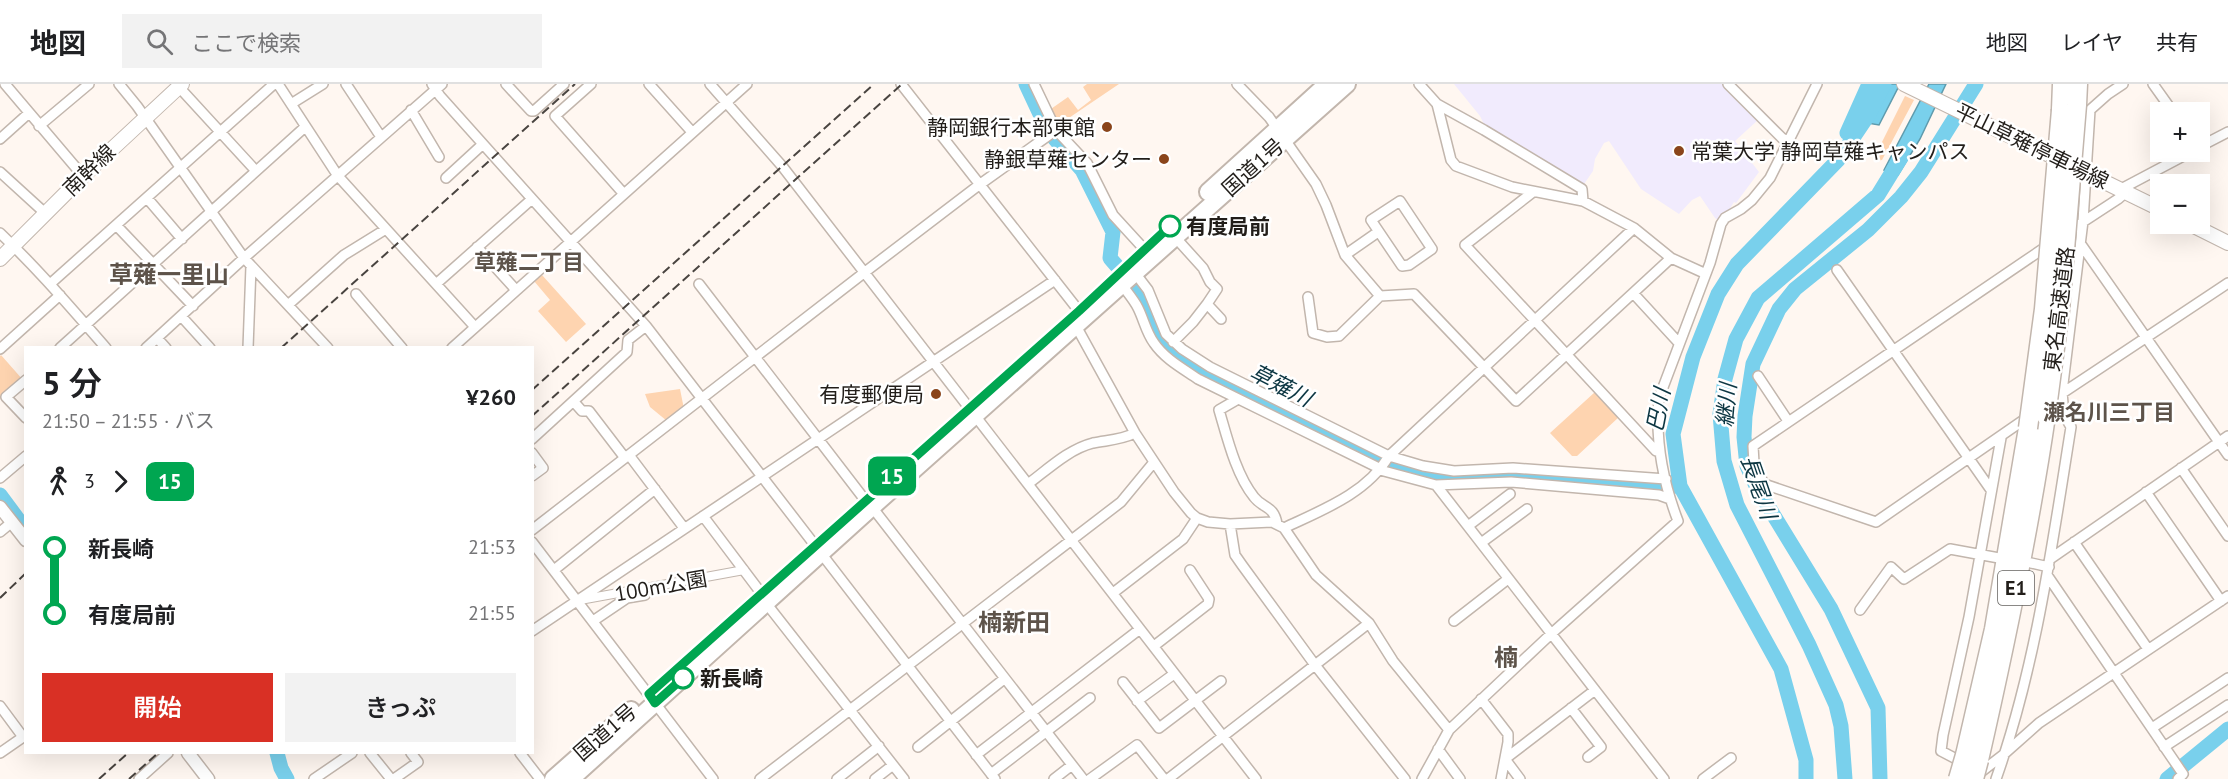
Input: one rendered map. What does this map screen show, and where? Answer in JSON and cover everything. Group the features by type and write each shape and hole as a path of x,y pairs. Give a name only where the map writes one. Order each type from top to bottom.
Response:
{"highway":[{"name":"国道1号","path":"1077,318 1122,285 1175,237 1281,134 1327,84"},
{"name":"国道1号","path":"553,779 652,698 972,412 1077,318 1144,250 1281,134 1347,84"},
{"name":"東名高速道路","path":"1958,779 1972,757 2005,648 2035,490 2062,298 2069,107 2062,84"},
{"name":"東名高速道路","path":"1974,779 1972,757 2028,428 2069,107 2078,84"},
{"name":"国道1号","path":"571,779 652,698"}],"main road":[{"name":"平山草薙停車場線","path":"1904,84 2150,204"},
{"name":"南幹線","path":"0,259 82,176 180,85"},
{"path":"2210,234 2228,243"}],"street":[{"path":"39,126 89,84"},
{"path":"118,84 145,117 244,258 326,346"},
{"path":"50,284 276,84 338,176 475,327"},
{"path":"291,104 323,84"},
{"path":"346,84 381,136"},
{"path":"506,84 531,111 534,111 564,84"},
{"path":"591,84 555,116 623,194"},
{"path":"649,84 692,132"},
{"path":"710,84 783,166 1256,779"},
{"path":"454,346 747,84"},
{"path":"902,84 1055,280 1136,433 1154,462 1174,492 1197,518 1208,522 1280,526 1343,500 1381,470 1389,456 1634,228"},
{"path":"1034,84 1056,130 1087,163 1113,215 1144,250"},
{"path":"1237,84 1281,134 1316,184 1345,255 1380,296"},
{"path":"1419,84 1437,104 1582,189 1583,201"},
{"path":"1728,84 1782,138 1789,142"},
{"path":"1422,779 1449,730 1551,634 1678,521 1670,499 1660,452 1657,417 1659,398 1725,218 1752,200 1770,178 1817,84"},
{"path":"1996,779 2021,696 2049,567 2071,427 2064,415 2062,392 2083,221 2090,110 2108,89 2123,84"},
{"path":"2153,84 2166,102"},
{"path":"180,85 256,171"},
{"path":"9,86 28,113 82,176"},
{"path":"148,346 436,86 483,144 646,326 761,477 909,664 950,722 993,776 1090,698"},
{"path":"1437,104 1451,160 1456,166 1497,183 1583,201 1634,228 1671,258 1704,273"},
{"path":"411,110 439,158"},
{"path":"0,140 28,113"},
{"path":"62,346 305,127"},
{"path":"534,528 865,272 979,185 1056,130"},
{"path":"2210,141 2228,132"},
{"path":"446,178 483,144"},
{"path":"2174,162 2124,191 1753,446 1754,463 1764,484 1876,522 2001,438 2062,392 2228,283"},
{"path":"0,172 45,213"},
{"path":"1533,192 1465,246 1656,451 1660,452"},
{"path":"147,198 182,239"},
{"path":"436,284 532,199"},
{"path":"1400,201 1432,249 1409,265 1402,266 1378,232 1371,220 1400,201"},
{"path":"116,225 193,306"},
{"path":"288,305 344,255 386,229"},
{"path":"1345,255 1378,232"},
{"path":"0,233 50,284 104,346"},
{"path":"1173,342 1193,322 1217,289 1210,282 1203,268 1175,237"},
{"path":"2080,243 2228,455"},
{"path":"477,247 516,290"},
{"path":"1308,297 1313,333 1327,338 1343,334 1380,296 1414,294 1516,401 1671,258"},
{"path":"248,346 251,266"},
{"path":"1837,270 1991,490"},
{"path":"1135,273 1148,290 1161,327 1173,342 1200,362 1389,456 1423,466 1454,471 1513,468 1666,479"},
{"path":"534,630 1055,280"},
{"path":"699,284 1083,779"},
{"path":"1122,285 1134,302 1147,333 1161,353 1198,379 1381,470 1436,485 1511,482 1659,495 1670,499"},
{"path":"1633,293 1678,342"},
{"path":"356,294 396,346"},
{"path":"0,349 60,295"},
{"path":"1207,304 1221,319"},
{"path":"181,316 208,346"},
{"path":"534,437 627,352 628,340 646,326"},
{"path":"157,338 164,346"},
{"path":"1758,376 1788,421"},
{"path":"24,382 6,397 24,416"},
{"path":"1238,399 1219,410 1229,445 1254,498 1273,511 1280,526 1316,575 1369,623 1387,653 1449,730"},
{"path":"574,402 582,411 589,411 655,489 684,528"},
{"path":"1270,415 1277,402"},
{"path":"1028,484 1080,448 1093,443 1123,439 1136,433"},
{"path":"2049,567 2074,542 2228,436"},
{"path":"2001,438 1969,617 1941,751 1981,772 2004,755 2038,723 2224,599 2146,492"},
{"path":"534,456 543,468 534,475"},
{"path":"0,478 24,458"},
{"path":"760,779 1121,502 1154,462"},
{"path":"2181,468 2228,536"},
{"path":"1436,485 1664,779"},
{"path":"554,570 655,489"},
{"path":"1468,526 1510,494"},
{"path":"0,507 24,537"},
{"path":"1481,543 1527,509"},
{"path":"703,516 904,779"},
{"path":"1113,593 1183,539 1197,518"},
{"path":"0,532 12,522"},
{"path":"1230,524 1235,555 1315,665 1405,779"},
{"path":"2074,542 2148,649"},
{"path":"1860,610 1891,567 1904,579 1950,549 1999,558"},
{"path":"536,555 554,570 713,779"},
{"path":"2031,563 2049,567 2114,672 2176,764 2180,777"},
{"name":"100m公園","path":"577,601 744,570"},
{"path":"1154,646 1208,604 1209,599 1190,570"},
{"path":"1454,621 1508,579"},
{"path":"593,621 627,598 645,595"},
{"path":"1090,779 1137,745 1166,779 1369,623"},
{"path":"976,755 1140,629"},
{"path":"1137,701 1174,674"},
{"path":"918,747 1004,679"},
{"path":"2152,728 2228,679"},
{"path":"1123,682 1159,728 1221,681"},
{"path":"1505,759 1595,690"},
{"path":"1481,699 1508,734 1501,779"},
{"path":"2164,747 2228,705"},
{"path":"0,706 24,736 0,753"},
{"path":"1571,708 1601,747 1588,757"},
{"path":"837,779 879,746"},
{"path":"1438,749 1460,779"},
{"path":"139,779 167,754"},
{"path":"189,754 208,779"},
{"path":"314,779 348,754"},
{"path":"371,754 393,779 417,762 412,754"},
{"path":"521,754 540,779"},
{"path":"1703,779 1731,758"},
{"path":"1505,759 1520,779"},
{"path":"875,779 893,765"},
{"path":"1054,779 1072,765"}],"shaded area":[{"path":"1087,84 1119,84 1057,126 1048,111 1068,97 1078,110 1091,100 1083,87"},
{"name":"常葉大学 静岡草薙キャンパス","path":"1454,84 1722,84 1758,120 1735,141 1759,172 1720,221 1715,218 1700,196 1692,200 1679,214 1641,189 1609,141 1604,143 1595,159 1593,171 1582,187 1487,130 1480,116"},
{"path":"1905,96 1914,100 1882,160 1876,161 1874,158"},
{"path":"542,275 586,324 566,342 538,311 550,300 534,281"},
{"path":"0,356 23,380 0,399"},
{"path":"680,389 684,409 667,421 650,407 645,394"},
{"path":"1595,392 1619,417 1577,456 1572,456 1550,433"}],"water":[{"path":"1876,84 1900,84 1879,125 1861,122"},
{"path":"1929,84 1946,84 1920,139 1898,175 1884,170"}],"waterway":[{"name":"草薙川","path":"1026,84 1048,131 1082,170 1113,232 1110,258 1138,292 1158,336 1189,364 1366,453 1429,475 1438,477 1516,473 1594,486 1636,488 1680,486"},
{"path":"1847,133 1869,84"},
{"name":"巴川","path":"1806,779 1806,760 1781,669 1680,486 1673,434 1693,357 1718,294 1737,264 1838,160 1869,114 1884,84"},
{"name":"継川","path":"1880,779 1878,708 1831,609 1757,488 1747,466 1744,437 1745,416 1753,364 1779,309 1795,289 1868,230 1901,197 1921,172 1976,84"},
{"name":"長尾川","path":"1845,779 1841,726 1836,705 1809,645 1737,505 1724,461 1720,414 1725,379 1736,339 1758,298 1878,195 1902,156"},
{"path":"0,495 24,527"},
{"path":"2167,779 2228,729"},
{"path":"277,754 287,779"}],"railway":[{"path":"283,346 575,84"},
{"path":"534,388 874,84"},
{"path":"534,414 902,84"},
{"path":"0,598 24,575"},
{"path":"99,779 127,754"},
{"path":"129,779 157,754"}],"bus line":[{"name":"15","path":"683,678 655,703 649,694 1079,311 1170,226"}],"place":[{"name":"静岡銀行本部東館","path":"1107,127"},
{"name":"常葉大学 静岡草薙キャンパス","path":"1679,151"},
{"name":"静銀草薙センター","path":"1164,159"},
{"name":"有度局前","path":"1170,226"},
{"name":"有度郵便局","path":"936,394"},
{"name":"新長崎","path":"683,678"}],"district":[{"name":"草薙二丁目","path":"529,262"},
{"name":"草薙一里山","path":"169,274"},
{"name":"瀬名川三丁目","path":"2109,412"},
{"name":"楠新田","path":"1014,622"},
{"name":"楠","path":"1506,657"}]}
